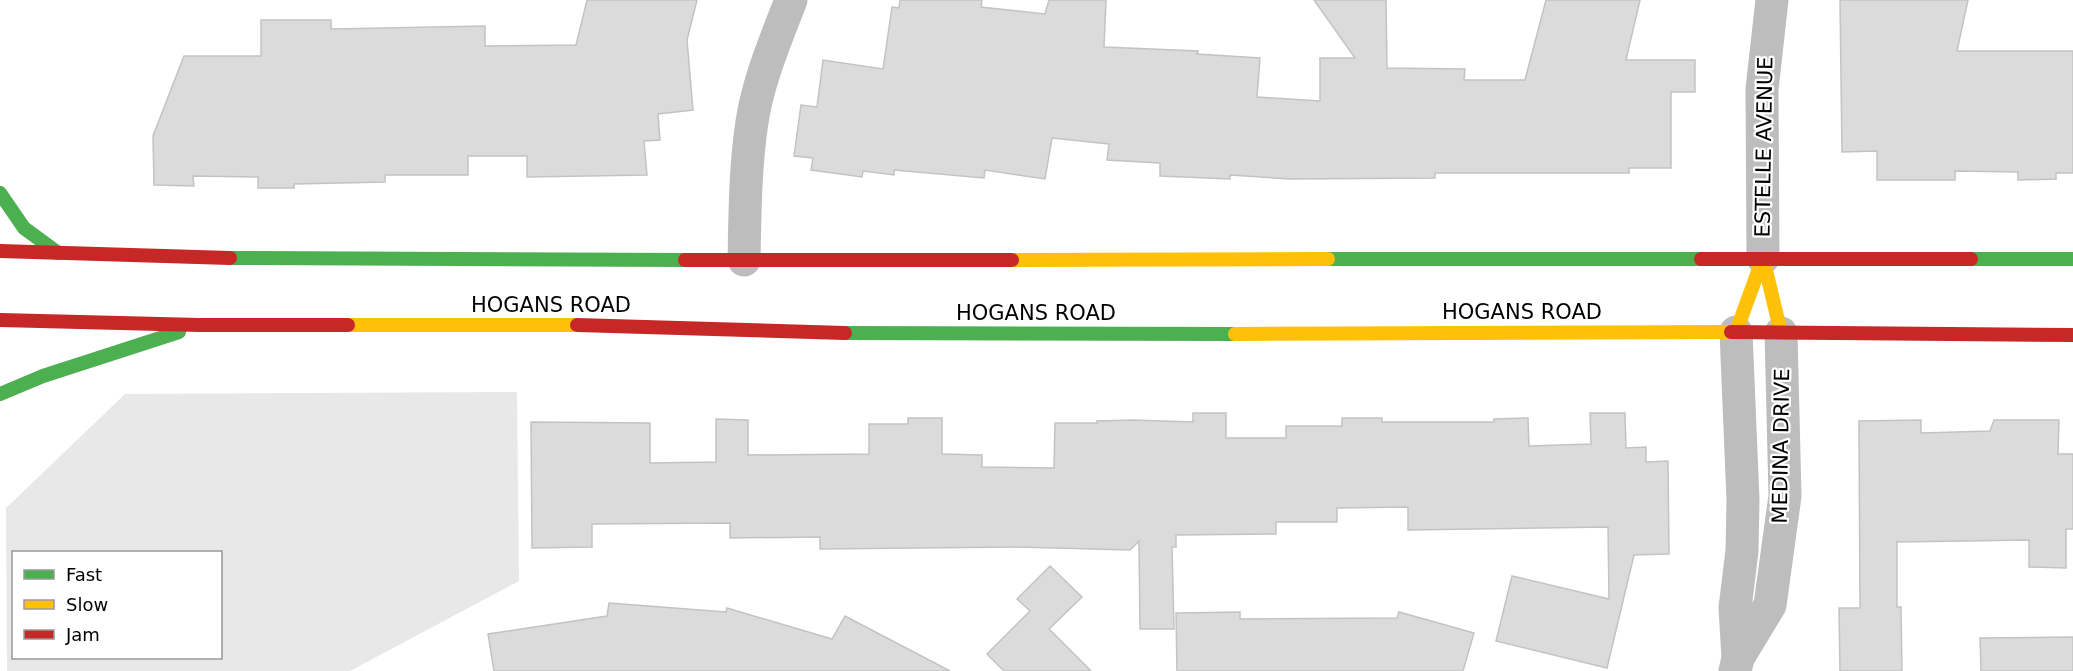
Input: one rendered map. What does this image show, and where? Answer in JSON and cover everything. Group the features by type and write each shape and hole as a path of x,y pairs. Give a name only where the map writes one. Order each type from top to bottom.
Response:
{"street":[{"path":"744,260 745,186 752,120 766,68 791,0"},
{"name":"ESTELLE AVENUE","path":"1763,258 1761,88 1772,0"},
{"path":"0,193 20,226 34,240 58,253"},
{"path":"0,251 147,257 744,260 2073,259"},
{"path":"1736,332 1763,258"},
{"path":"1763,258 1781,333"},
{"name":"HOGANS ROAD","path":"0,320 200,326 585,325 855,333 1059,335 1736,332 2073,335"},
{"path":"0,394 43,376 200,326"},
{"name":"MEDINA DRIVE","path":"1736,332 1743,500 1742,550 1735,608 1737,664"},
{"name":"MEDINA DRIVE","path":"1737,664 1770,605 1784,506 1785,419 1781,333"}],"shaded area":[{"path":"517,392 519,581 350,671 7,671 6,508 125,394"}],"building":[{"path":"587,0 697,0 687,40 693,110 658,114 660,140 644,141 647,175 527,177 527,156 468,156 468,175 385,175 385,182 294,184 294,188 258,188 258,177 193,176 194,186 154,185 153,136 184,56 261,56 261,20 331,20 331,29 485,26 485,46 576,45"},
{"path":"900,0 982,0 981,7 1045,14 1049,0 1106,0 1104,47 1198,51 1197,54 1260,58 1257,97 1320,101 1320,58 1355,58 1314,0 1386,0 1387,68 1465,69 1464,80 1525,80 1546,0 1640,0 1626,60 1695,60 1695,92 1671,92 1671,168 1629,168 1629,173 1435,173 1435,178 1290,179 1230,175 1230,179 1160,176 1160,163 1107,160 1109,144 1052,138 1045,179 985,170 984,178 894,170 894,175 863,171 862,177 811,170 813,158 794,156 801,105 817,107 823,60 883,69 892,7 899,8"},
{"path":"1840,0 1968,0 1957,51 2073,51 2073,173 2056,173 2056,179 2018,180 2018,172 1955,171 1955,180 1877,180 1877,151 1842,152"},
{"path":"1193,413 1226,413 1226,438 1286,438 1286,426 1342,426 1342,418 1382,418 1382,422 1494,422 1494,419 1528,418 1529,446 1591,444 1590,413 1625,413 1626,448 1646,447 1646,462 1668,461 1669,554 1634,555 1607,668 1496,641 1512,576 1609,599 1608,527 1408,530 1408,507 1337,508 1337,522 1276,522 1276,534 1176,535 1176,547 1172,547 1174,629 1140,629 1139,541 1130,550 1017,547 820,549 820,537 730,538 730,523 592,524 592,547 532,548 531,422 650,423 650,463 716,462 716,419 748,420 748,455 869,454 869,424 908,424 908,418 942,418 942,454 982,455 982,467 1054,468 1055,423 1132,420 1193,422"},
{"path":"1921,420 1921,433 1990,431 1994,420 2059,420 2058,454 2073,454 2073,529 2066,529 2066,568 2029,567 2029,540 1897,542 1897,607 1901,607 1902,671 1840,671 1839,608 1860,608 1859,421"},
{"path":"1050,566 1082,597 1049,629 1091,671 1004,671 987,654 1030,611 1017,599"},
{"path":"609,603 726,612 727,608 832,639 845,616 950,671 494,671 488,634 607,616"},
{"path":"1240,612 1240,619 1397,618 1399,612 1474,633 1463,671 1177,671 1176,613"},
{"path":"2073,637 2073,671 1981,671 1980,638"}],"traffic: fast":[{"path":"0,193 24,228 58,253"},
{"path":"230,258 685,260"},
{"path":"1328,259 1701,259"},
{"path":"1971,259 2073,259"},
{"path":"0,394 43,376 179,332"},
{"path":"845,333 1235,334"}],"traffic: slow":[{"path":"1763,258 1781,333"},
{"path":"1736,332 1763,258"},
{"path":"1012,260 1328,259"},
{"path":"348,325 577,325"},
{"path":"1235,334 1731,332"}],"traffic: jam":[{"path":"0,251 230,258"},
{"path":"1701,259 1971,259"},
{"path":"685,260 1012,260"},
{"path":"0,320 200,325 348,325"},
{"path":"577,325 845,333"},
{"path":"1731,332 2073,335"}]}
